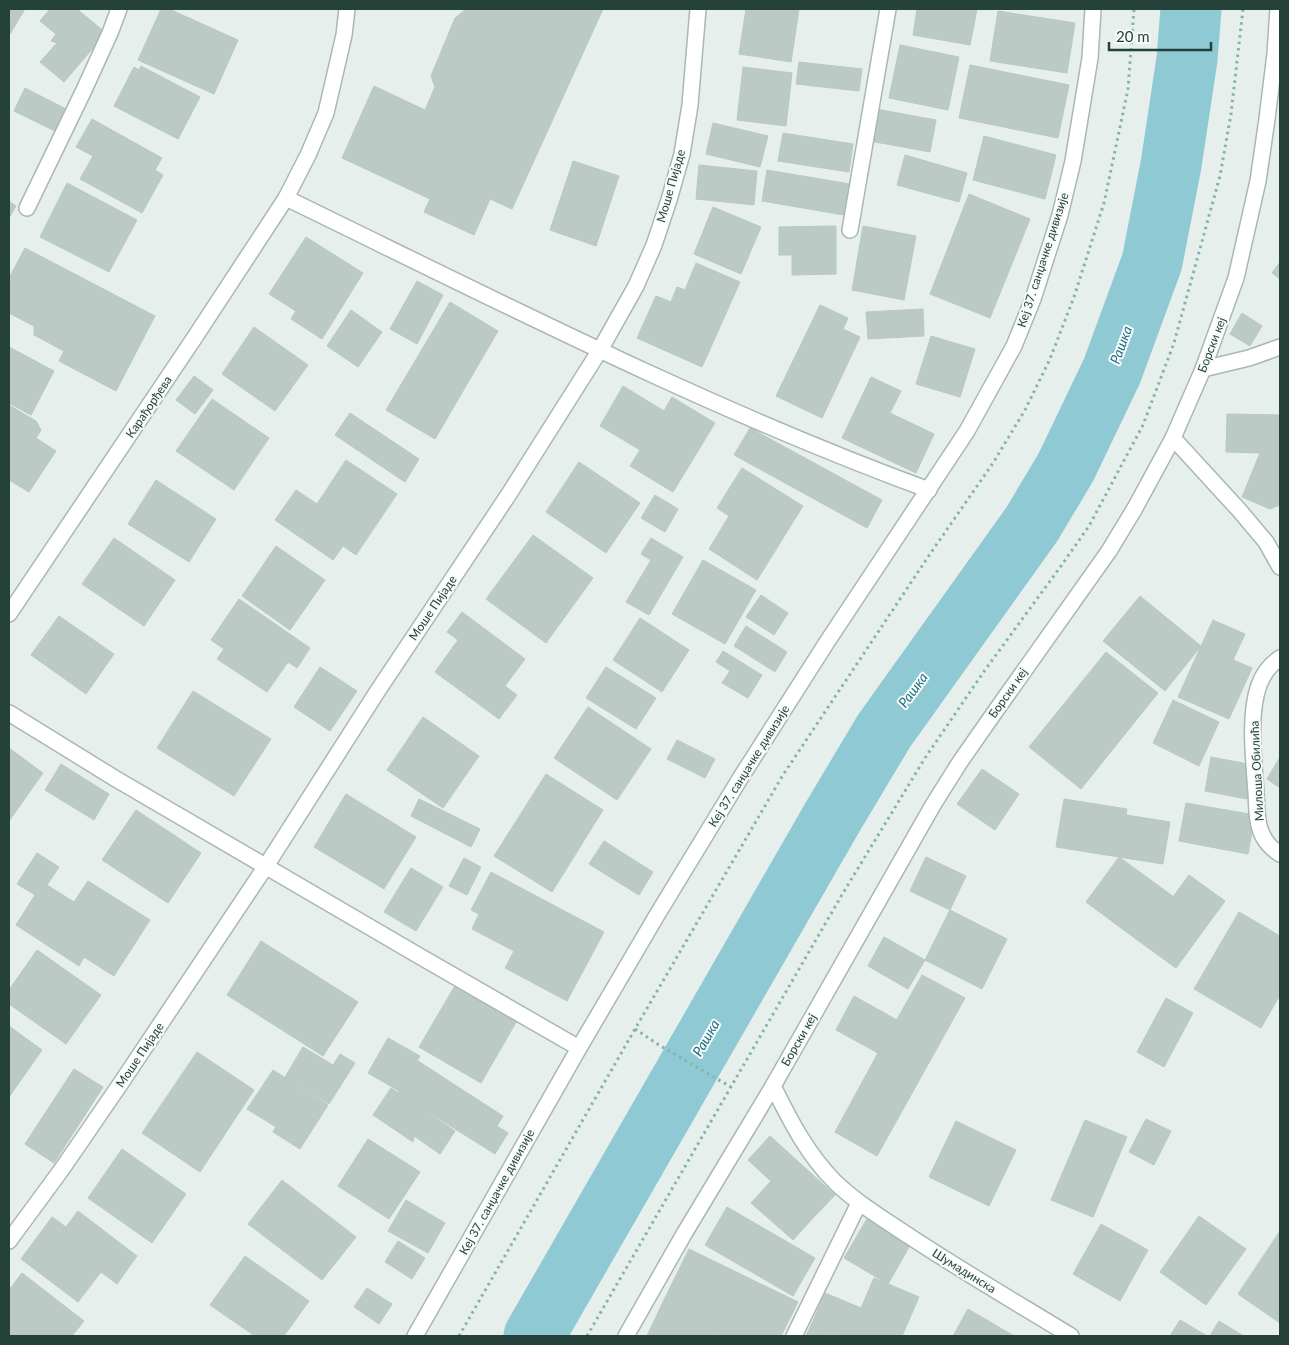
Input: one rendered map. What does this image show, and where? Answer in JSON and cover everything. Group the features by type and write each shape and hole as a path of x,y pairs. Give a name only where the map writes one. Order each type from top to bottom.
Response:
{"street":[{"path":"27,208 107,41 119,9"},
{"name":"Карађорђева","path":"9,614 195,338 286,198 308,156 326,113 344,35 347,9"},
{"name":"Моше Пијаде","path":"9,1241 116,1091 266,866 600,350 636,286 654,245 682,154 690,105 698,9"},
{"path":"850,230 888,9"},
{"name":"Кеј 37. санџачке дивизије","path":"416,1336 578,1048 741,778 875,568 929,490 966,431 1014,346 1033,299 1060,215 1073,161 1090,58 1093,9"},
{"name":"Борски кеј","path":"626,1336 684,1234 773,1086 933,805 997,708 1109,552 1172,438 1203,369 1236,278 1258,181 1275,54 1278,9"},
{"path":"286,198 600,350 759,423 861,465 929,490"},
{"path":"1203,369 1249,358 1280,347"},
{"path":"1172,438 1266,542 1280,567"},
{"name":"Милоша Обилића","path":"1280,658 1266,672 1259,685 1255,701 1253,726 1259,826 1264,839 1280,854"},
{"path":"9,713 116,779 578,1048"},
{"name":"Шумадинска","path":"773,1086 797,1133 817,1162 859,1203 1071,1336"},
{"path":"794,1336 859,1203"}],"path":[{"path":"459,1336 783,776 930,554 993,463 1025,410 1050,359 1074,297 1104,203 1128,89 1134,9"},
{"path":"587,1336 843,893 925,758 985,670 1062,566 1089,526 1143,425 1174,343 1220,176 1232,114 1243,9"},
{"path":"635,1029 731,1087"}],"building":[{"path":"9,9 25,9 10,34 9,33"},
{"path":"50,9 77,9 106,33 64,82 40,62 57,43 51,41 56,34 40,21"},
{"path":"161,9 169,9 238,40 214,94 138,60"},
{"path":"466,9 603,9 512,209 490,199 474,235 424,212 430,199 342,158 374,86 425,110 435,87 431,76 455,18"},
{"path":"746,9 799,9 791,62 739,54"},
{"path":"917,9 977,9 970,45 913,35"},
{"path":"998,11 1075,23 1067,73 990,61"},
{"path":"900,45 959,57 948,110 889,98"},
{"path":"799,62 862,69 859,91 796,84"},
{"path":"970,65 1069,85 1058,138 959,118"},
{"path":"141,66 200,97 178,139 114,106 134,67 139,70"},
{"path":"743,67 792,73 786,126 737,120"},
{"path":"25,88 66,109 55,131 14,111"},
{"path":"876,109 936,120 930,152 870,141"},
{"path":"92,119 162,158 155,170 163,175 142,213 80,179 93,156 76,147"},
{"path":"713,123 768,136 760,167 706,154"},
{"path":"783,133 853,144 849,172 778,161"},
{"path":"984,136 1056,155 1045,199 973,180"},
{"path":"905,155 967,173 959,202 897,185"},
{"path":"573,161 619,176 596,246 550,230"},
{"path":"699,165 757,171 754,205 696,199"},
{"path":"767,170 850,184 844,215 762,201"},
{"path":"67,183 137,220 109,272 40,237"},
{"path":"969,194 1030,219 990,318 930,294"},
{"path":"9,201 16,206 9,218"},
{"path":"713,207 761,227 741,274 694,254"},
{"path":"836,226 836,274 792,275 792,255 779,255 779,227"},
{"path":"863,226 916,236 904,300 852,290"},
{"path":"306,237 363,273 322,339 291,319 296,311 269,294"},
{"path":"25,248 155,316 116,391 59,361 64,351 34,335 34,326 9,313 9,278"},
{"path":"1280,262 1280,279 1272,273"},
{"path":"696,263 740,282 702,367 637,338 656,296 671,302 677,287 685,290"},
{"path":"417,281 443,295 417,344 390,329"},
{"path":"450,302 498,331 435,439 386,410"},
{"path":"820,305 848,318 843,329 860,337 822,418 776,396"},
{"path":"923,309 924,336 868,339 866,312"},
{"path":"351,310 382,332 358,367 327,346"},
{"path":"1242,313 1262,326 1250,346 1230,334"},
{"path":"254,327 308,365 275,411 222,374"},
{"path":"931,336 975,349 960,397 916,384"},
{"path":"9,347 54,371 31,415 9,403"},
{"path":"194,376 213,390 195,414 176,400"},
{"path":"871,377 901,391 890,413 934,434 916,473 842,438"},
{"path":"623,386 664,411 672,397 715,423 673,492 630,466 640,450 600,426"},
{"path":"212,399 269,438 234,490 176,451"},
{"path":"9,405 36,421 41,430 36,438 56,451 29,492 9,480"},
{"path":"350,413 419,459 405,482 335,435"},
{"path":"1227,414 1280,415 1280,505 1270,509 1242,497 1260,453 1226,452"},
{"path":"750,428 882,500 867,528 734,455"},
{"path":"346,460 397,494 356,555 343,546 333,560 275,520 296,490 317,504"},
{"path":"579,462 640,503 606,553 546,512"},
{"path":"742,468 803,506 757,580 709,549 729,516 717,508"},
{"path":"156,480 216,519 189,562 128,524"},
{"path":"655,495 678,509 665,532 641,518"},
{"path":"533,535 593,578 546,643 486,599"},
{"path":"114,538 175,580 144,626 82,584"},
{"path":"651,538 683,557 649,615 626,602 651,560 641,554"},
{"path":"276,546 325,580 290,630 242,596"},
{"path":"703,560 756,590 725,644 672,614"},
{"path":"761,595 788,613 774,635 746,617"},
{"path":"1140,596 1201,646 1165,691 1103,641"},
{"path":"239,599 310,648 297,668 288,662 267,692 217,659 224,649 211,640"},
{"path":"462,612 525,659 505,686 517,695 499,719 435,672 458,640 447,632"},
{"path":"59,616 114,654 86,694 31,655"},
{"path":"640,618 689,650 662,692 613,660"},
{"path":"1213,620 1245,634 1233,660 1201,646"},
{"path":"746,626 787,652 775,672 734,646"},
{"path":"1201,646 1252,668 1229,719 1178,697"},
{"path":"723,651 762,675 748,698 722,683 730,671 716,662"},
{"path":"1106,652 1158,693 1081,789 1029,747"},
{"path":"320,667 357,691 330,731 294,707"},
{"path":"606,667 656,698 636,729 586,698"},
{"path":"193,691 271,739 234,796 157,748"},
{"path":"1173,700 1219,722 1199,766 1153,743"},
{"path":"588,707 651,749 617,800 554,758"},
{"path":"423,717 479,756 443,808 387,770"},
{"path":"677,740 715,759 705,778 667,759"},
{"path":"9,748 43,773 9,821"},
{"path":"1211,757 1253,765 1247,799 1205,791"},
{"path":"1280,757 1280,788 1267,779"},
{"path":"61,764 109,794 94,820 45,790"},
{"path":"982,769 1019,794 995,830 957,804"},
{"path":"546,774 603,810 552,892 494,856"},
{"path":"346,794 416,837 384,889 314,847"},
{"path":"419,799 480,829 471,847 411,816"},
{"path":"1064,799 1127,809 1119,857 1056,847"},
{"path":"1186,803 1255,815 1248,854 1179,841"},
{"path":"136,810 201,853 168,903 102,860"},
{"path":"1126,815 1170,822 1163,864 1119,857"},
{"path":"604,841 653,872 639,895 589,864"},
{"path":"37,853 59,867 47,885 74,902 88,881 150,920 114,976 84,957 79,966 16,925 35,895 17,884"},
{"path":"926,857 966,876 950,910 910,891"},
{"path":"1119,857 1174,897 1140,942 1086,902"},
{"path":"464,858 481,867 467,895 449,886"},
{"path":"411,868 443,887 416,931 384,912"},
{"path":"491,872 604,932 567,1001 505,968 514,951 472,929 479,914 471,910"},
{"path":"1189,875 1225,901 1176,968 1140,942"},
{"path":"950,910 1007,939 982,989 925,960"},
{"path":"1239,912 1280,936 1280,995 1261,1028 1194,989"},
{"path":"884,937 925,960 908,989 868,966"},
{"path":"261,941 358,1002 323,1056 227,995"},
{"path":"37,950 101,995 66,1044 9,1004 9,990"},
{"path":"922,975 965,998 921,1077 878,1053"},
{"path":"456,984 518,1019 481,1083 419,1047"},
{"path":"854,996 897,1020 878,1053 836,1030"},
{"path":"1166,998 1193,1013 1164,1067 1137,1052"},
{"path":"9,1026 42,1050 9,1097"},
{"path":"388,1038 420,1056 399,1091 368,1073"},
{"path":"303,1047 333,1065 340,1054 355,1063 329,1104 285,1077"},
{"path":"197,1052 254,1090 200,1172 142,1133"},
{"path":"878,1053 921,1077 877,1156 835,1132"},
{"path":"418,1061 503,1116 497,1126 508,1133 495,1154 398,1093"},
{"path":"74,1069 103,1087 54,1163 25,1144"},
{"path":"273,1070 328,1105 300,1149 273,1132 276,1127 247,1109"},
{"path":"391,1088 455,1131 440,1154 414,1136 413,1142 373,1115"},
{"path":"1146,1119 1171,1131 1154,1165 1129,1152"},
{"path":"1085,1120 1127,1137 1093,1217 1051,1200"},
{"path":"956,1121 1016,1150 989,1206 929,1177"},
{"path":"770,1136 835,1195 812,1219 748,1160"},
{"path":"368,1139 420,1172 389,1219 338,1186"},
{"path":"122,1149 186,1194 152,1243 88,1198"},
{"path":"282,1180 356,1237 322,1280 248,1224"},
{"path":"771,1181 812,1219 793,1240 751,1203"},
{"path":"406,1200 445,1223 428,1253 388,1231"},
{"path":"727,1207 815,1258 793,1296 705,1245"},
{"path":"78,1211 137,1256 117,1284 101,1272 78,1302 21,1259 52,1217 66,1227"},
{"path":"1199,1216 1246,1249 1206,1305 1160,1272"},
{"path":"868,1217 912,1242 888,1284 844,1258"},
{"path":"1101,1224 1148,1250 1120,1301 1073,1274"},
{"path":"1280,1231 1280,1323 1238,1294"},
{"path":"398,1241 425,1258 412,1279 385,1262"},
{"path":"689,1249 798,1302 781,1336 733,1336 663,1302"},
{"path":"245,1256 309,1301 284,1336 255,1336 210,1305"},
{"path":"22,1273 84,1321 72,1336 9,1336 9,1290"},
{"path":"874,1278 919,1297 902,1336 849,1336"},
{"path":"367,1288 392,1304 379,1324 354,1307"},
{"path":"825,1293 861,1308 849,1336 813,1321"},
{"path":"663,1302 709,1325 704,1336 647,1336"},
{"path":"968,1309 1014,1336 953,1336"},
{"path":"1180,1320 1207,1336 1170,1336"},
{"path":"813,1321 849,1336 806,1336"},
{"path":"1219,1321 1242,1335 1210,1336"},
{"path":"709,1325 733,1336 704,1336"}],"waterway":[{"name":"Рашка","path":"534,1336 884,731 1032,524 1066,467 1112,371 1152,262 1171,165 1187,59 1191,9"}]}
